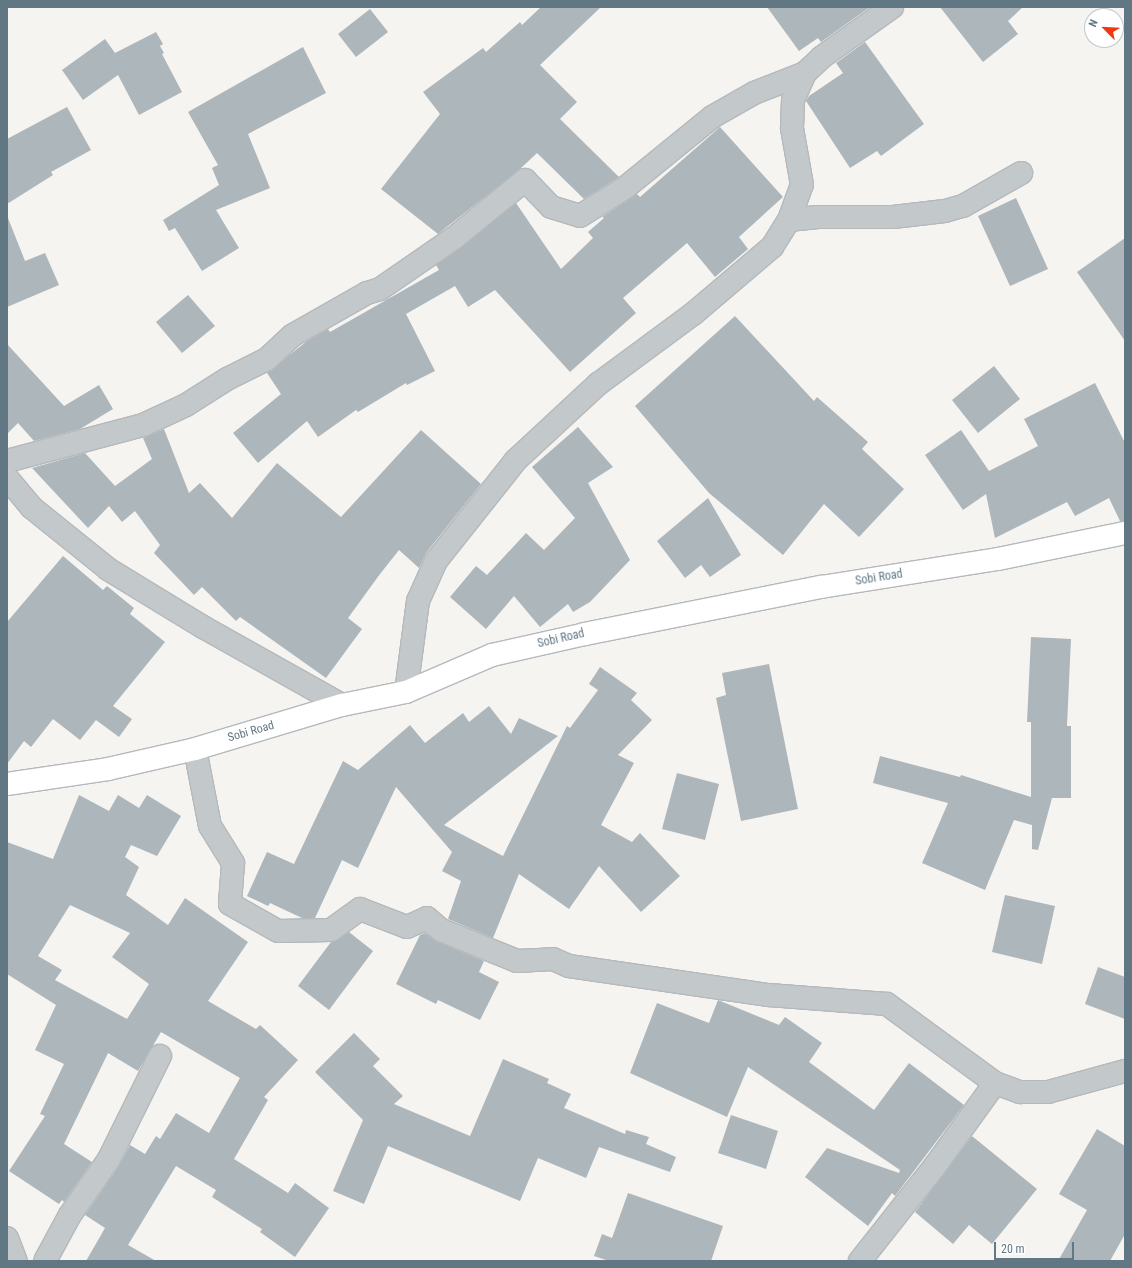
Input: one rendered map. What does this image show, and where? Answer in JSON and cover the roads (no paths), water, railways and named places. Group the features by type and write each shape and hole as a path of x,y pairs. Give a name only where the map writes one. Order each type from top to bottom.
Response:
{"highway":[{"name":"Sobi Road","path":"7,784 108,769 195,749 342,705 406,692 492,655 585,634 821,587 998,559 1125,533"}],"street":[{"path":"7,461 143,425 186,404 227,379 267,359 293,335 367,293 380,289 454,238 525,180 551,206 580,216 626,187 712,117 754,93 805,73 822,57 892,7"},
{"path":"406,692 418,601 436,561 516,460 586,395 693,314 772,247 789,220 802,184 792,128 793,100 805,73"},
{"path":"789,220 818,217 893,217 945,211 963,206 1021,173"},
{"path":"7,478 31,507 108,569 203,627 342,705"},
{"path":"195,749 210,826 233,862 230,904 278,931 331,930 360,910 407,927 427,918 442,930 517,961 553,959 569,966 769,995 887,1004 995,1083 1020,1092 1048,1092 1125,1071"},
{"path":"45,1261 70,1215 109,1159 160,1056"},
{"path":"860,1261 935,1166 995,1083"},
{"path":"7,1238 16,1261"}]}
